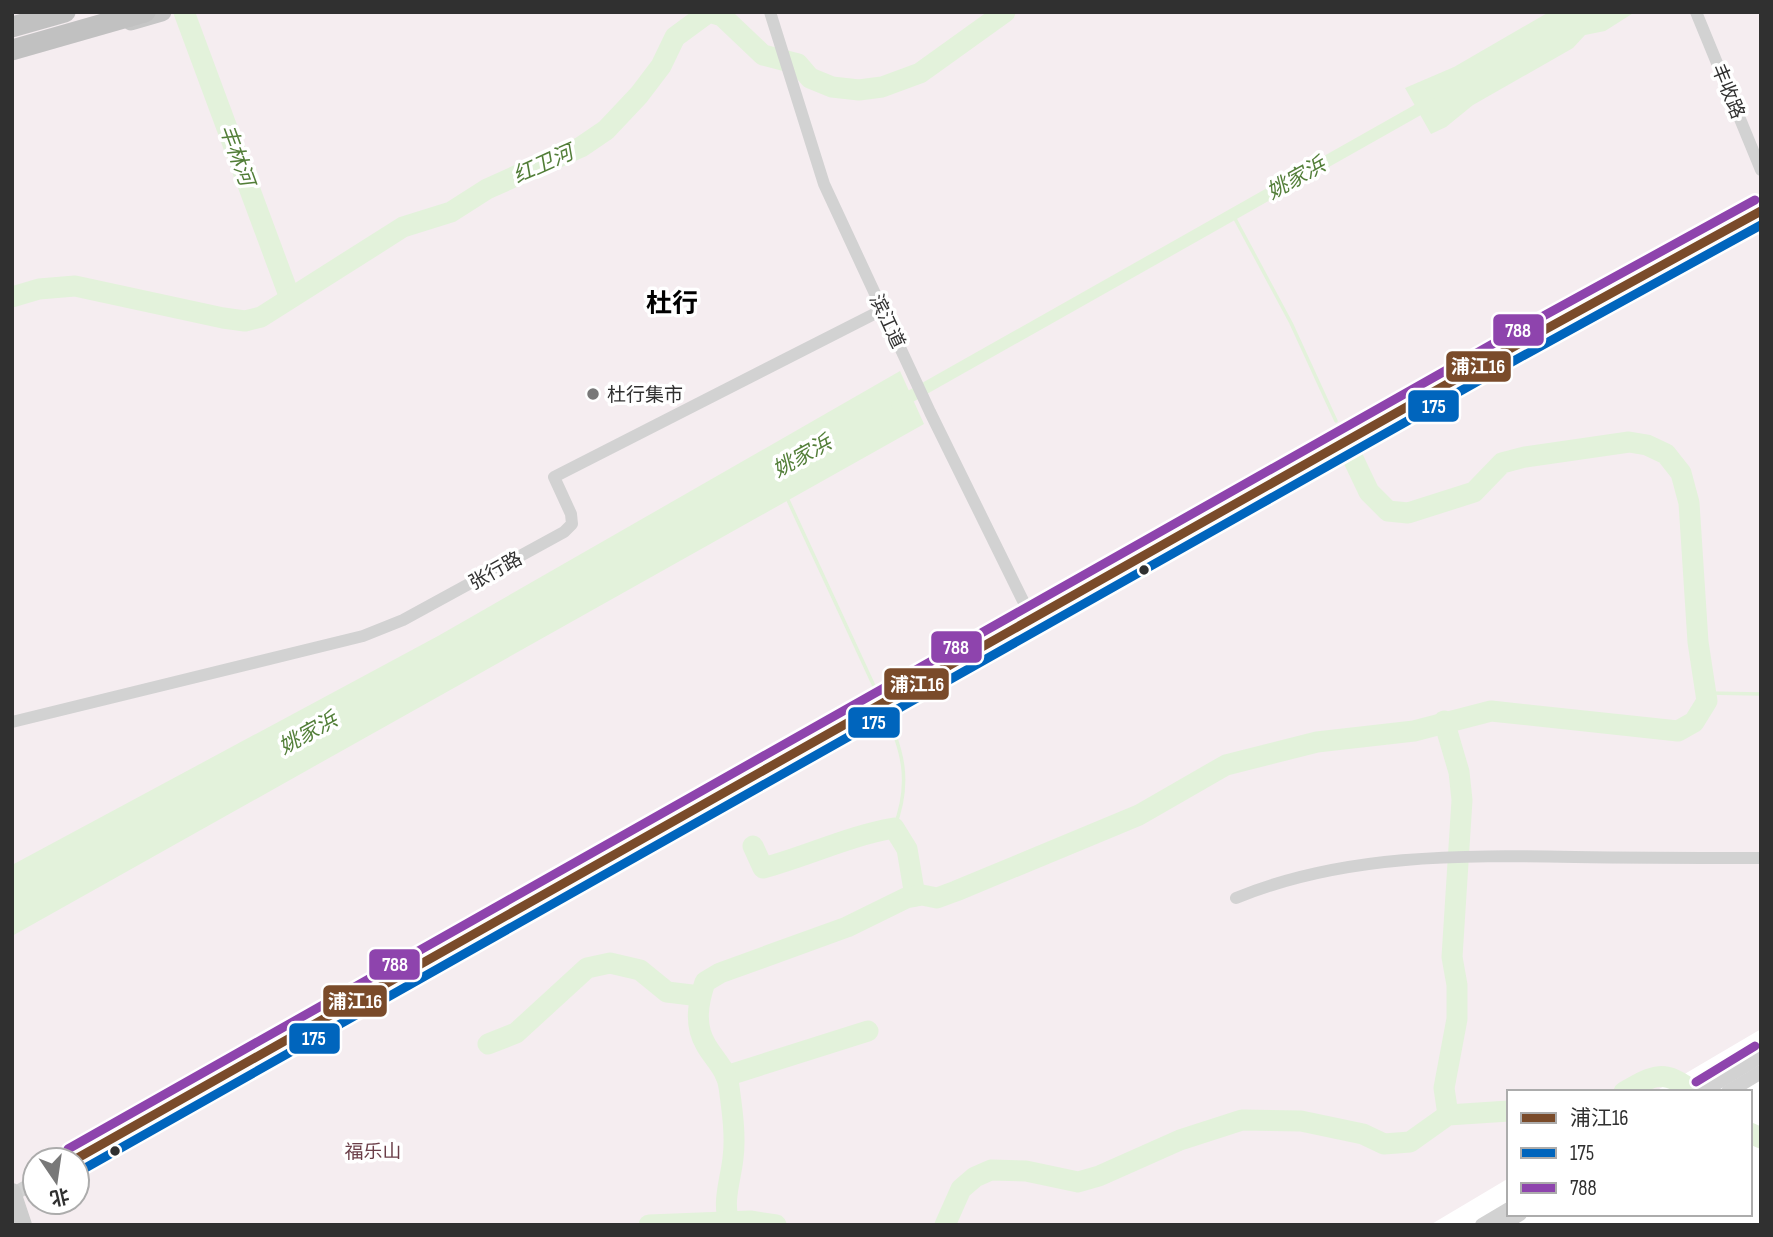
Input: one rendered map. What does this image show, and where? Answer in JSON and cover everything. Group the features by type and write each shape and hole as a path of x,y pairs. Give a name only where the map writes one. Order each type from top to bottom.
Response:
{"highway":[{"path":"12,25 65,12"},
{"path":"12,52 145,12"}],"main road":[{"path":"12,25 51,12"},
{"path":"12,52 162,12"},
{"path":"13,1194 23,1225"}],"street":[{"name":"滨江道","path":"770,12 824,184 930,412 1032,619"},
{"name":"丰收路","path":"1696,12 1761,170"},
{"path":"91,1150 882,703 1761,211"},
{"name":"张行路","path":"12,722 363,636 403,620 564,532 572,524 571,514 554,477 882,310"},
{"path":"1236,898 1274,883 1334,869 1407,859 1471,856 1761,858"},
{"path":"1715,1089 1761,1056"},
{"path":"1715,1089 1761,1072"},
{"path":"1482,1225 1507,1210"}],"green space":[{"name":"福乐山","path":"12,12 1761,12 1761,1029 1657,1090 1507,1090 1507,1179 1430,1225 12,1225"}],"water":[{"path":"1549,12 1635,12 1605,31 1585,35 1573,48 1473,105 1446,127 1431,134 1405,88 1454,67"},
{"path":"900,371 924,424 12,936 12,865 438,636"}],"waterway":[{"name":"丰林河","path":"184,12 290,298"},
{"name":"红卫河","path":"12,297 39,289 75,286 223,318 245,321 261,317 403,227 451,212 487,189 581,147 606,130 639,95 661,66 675,37 709,12 722,16 763,55 798,64 810,78 832,87 859,90 882,87 920,73 1005,12"},
{"name":"姚家浜","path":"897,404 1430,103"},
{"path":"1233,215 1291,323 1336,421"},
{"path":"729,1222 727,1198 734,1141 729,1087 723,1070 702,1037 699,1022 699,1006 705,982 720,973 847,927 906,898 922,895 937,898 956,891 1139,815 1226,765 1317,742 1414,731 1491,711 1678,731 1694,722 1707,701 1698,642 1689,503 1681,473 1666,454 1647,445 1629,442 1525,457 1502,463 1474,492 1408,513 1388,511 1369,492 1349,450"},
{"path":"788,500 880,699"},
{"path":"1706,693 1761,694"},
{"path":"883,706 896,737 903,766 903,796 894,828"},
{"path":"1444,721 1459,772 1462,800 1452,957 1457,985 1457,1019 1444,1088 1448,1115"},
{"path":"753,846 763,868 860,836 894,828 907,849 915,896"},
{"path":"488,1044 516,1033 587,968 610,963 640,970 667,992 700,996"},
{"path":"726,1076 868,1031"},
{"path":"1628,1090 1659,1077 1675,1080 1691,1090"},
{"path":"945,1225 961,1189 975,1177 991,1170 1026,1171 1078,1182 1099,1176 1180,1140 1242,1120 1301,1121 1363,1134 1384,1144 1410,1142 1448,1115 1507,1111"},
{"path":"1752,1134 1761,1138"},
{"path":"649,1225 750,1221 776,1225"}],"transit line":[{"name":"788","path":"73,1146 1498,341 1755,200"},
{"name":"浦江16","path":"91,1150 1504,352 1761,211"},
{"name":"175","path":"91,1165 1510,363 1761,225"},
{"name":"788","path":"1696,1082 1755,1046"}],"place":[{"name":"杜行集市","path":"593,394"}],"district":[{"name":"杜行","path":"672,303"}]}
